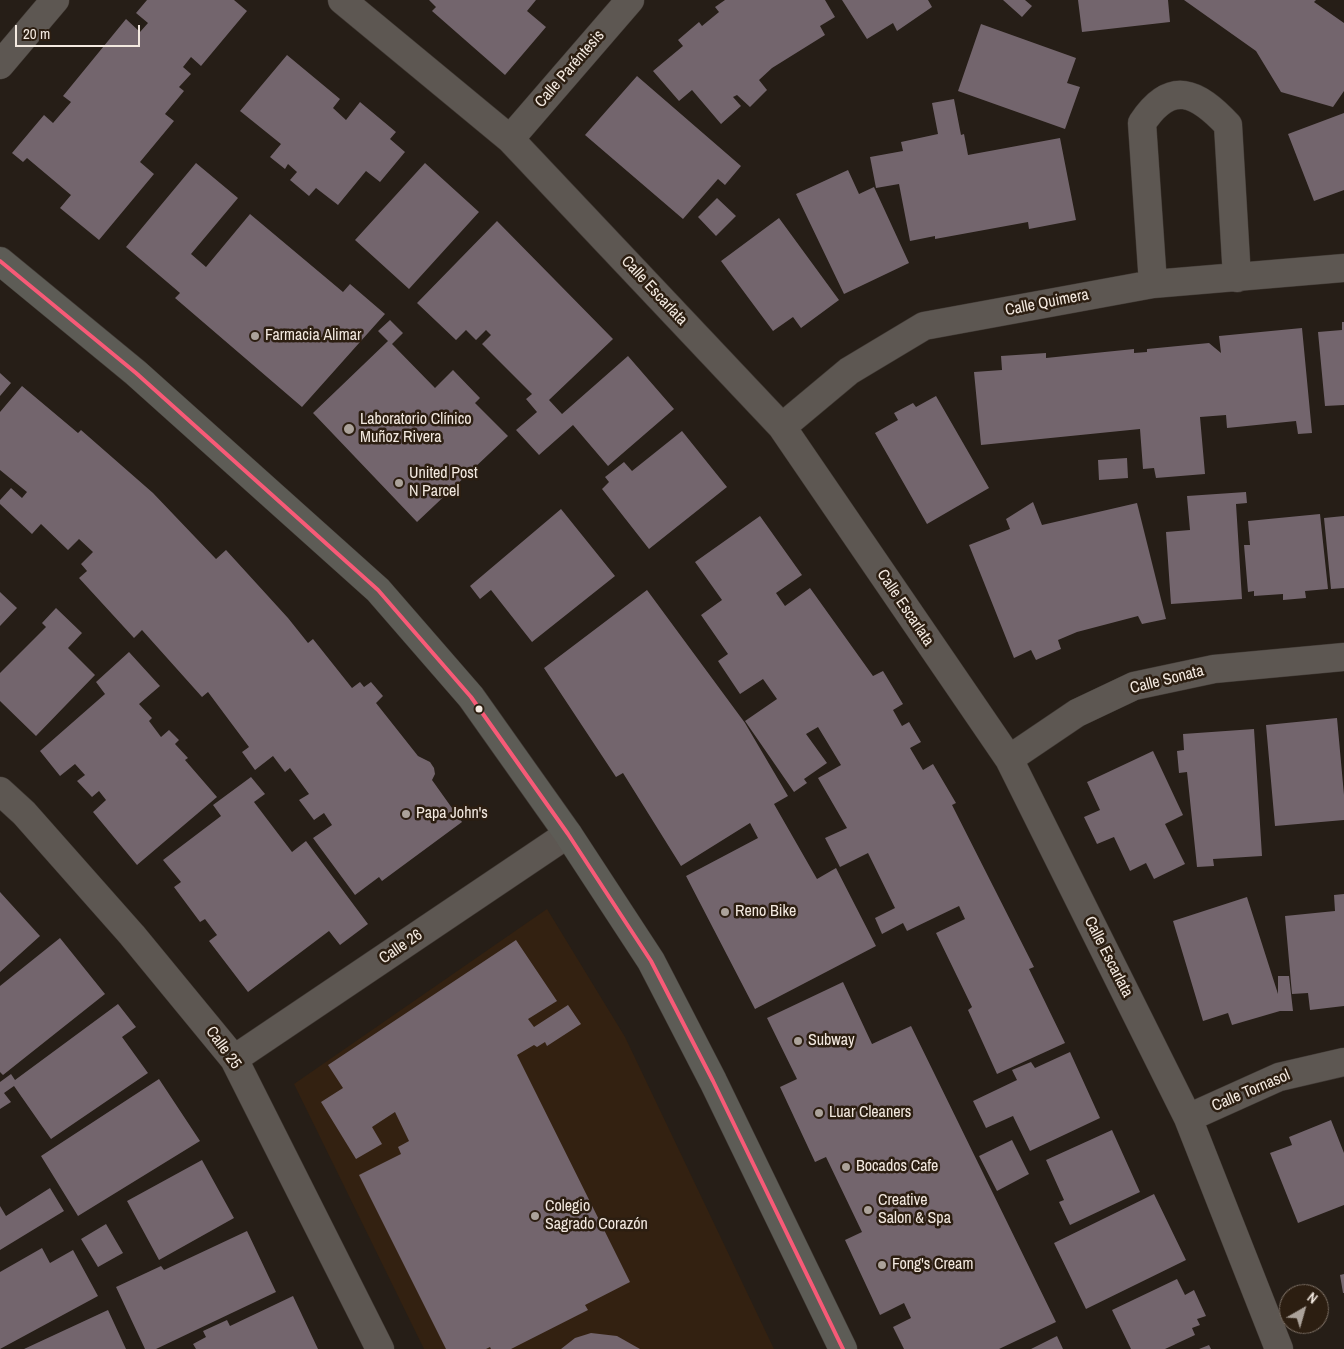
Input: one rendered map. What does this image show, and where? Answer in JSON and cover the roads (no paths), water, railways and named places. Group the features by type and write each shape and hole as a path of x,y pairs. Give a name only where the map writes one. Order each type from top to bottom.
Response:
{"street":[{"path":"0,65 54,0"},
{"name":"Calle Escarlata","path":"342,0 510,138 782,427 1009,759 1188,1118 1279,1349"},
{"name":"Calle Paréntesis","path":"510,138 630,0"},
{"path":"1153,284 1142,123 1150,110 1166,98 1177,94 1188,94 1204,102 1228,125 1237,278"},
{"path":"0,261 136,373 378,590 470,697 568,834 651,961 713,1081 844,1349"},
{"name":"Calle Quimera","path":"782,427 849,371 924,326 1153,284 1344,268"},
{"name":"Calle Sonata","path":"1009,759 1076,713 1134,686 1214,669 1344,657"},
{"name":"Calle 25","path":"0,791 24,813 132,935 234,1060 380,1349"},
{"name":"Calle 26","path":"234,1060 568,834"},
{"name":"Calle Tornasol","path":"1188,1118 1279,1077 1344,1062"}],"place":[{"name":"Farmacia Alimar","path":"255,336"},
{"name":"Laboratorio Clínico Muñoz Rivera","path":"349,429"},
{"name":"United Post N Parcel","path":"399,483"},
{"name":"Papa John's","path":"406,814"},
{"name":"Reno Bike","path":"725,912"},
{"name":"Subway","path":"798,1041"},
{"name":"Luar Cleaners","path":"819,1113"},
{"name":"Bocados Cafe","path":"846,1167"},
{"name":"Creative Salon & Spa","path":"868,1210"},
{"name":"Colegio Sagrado Corazón","path":"535,1216"},
{"name":"Fong's Cream","path":"882,1265"}]}
